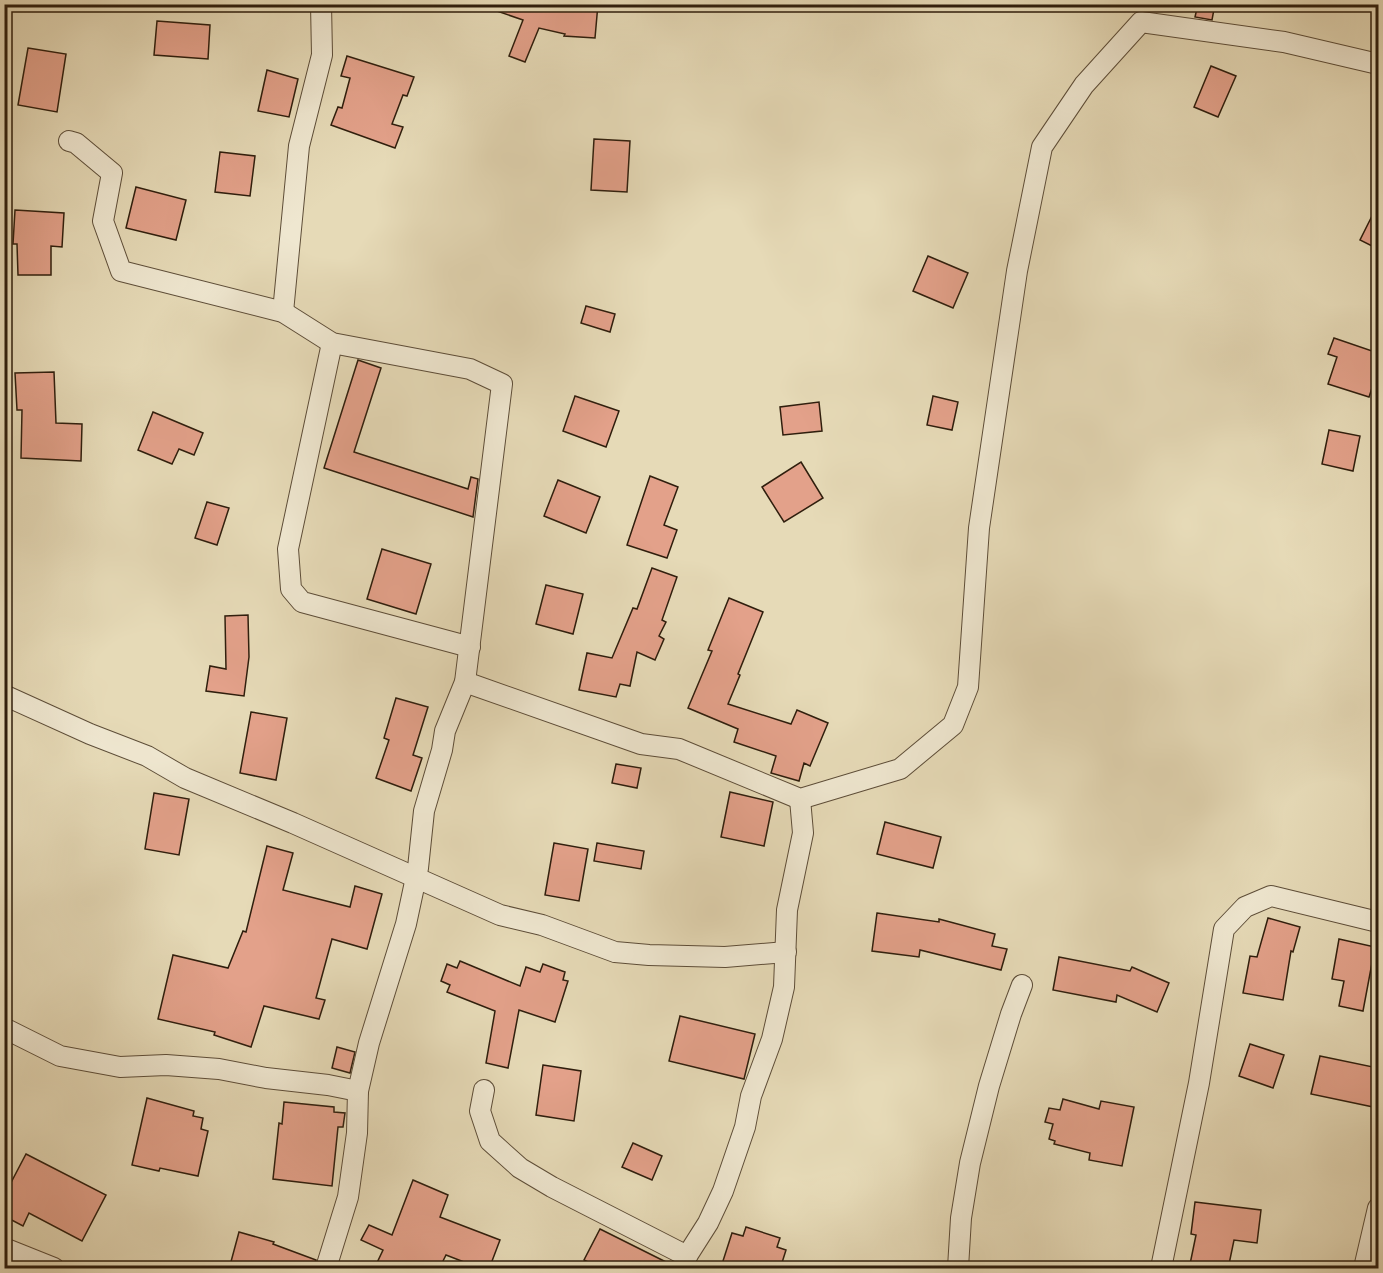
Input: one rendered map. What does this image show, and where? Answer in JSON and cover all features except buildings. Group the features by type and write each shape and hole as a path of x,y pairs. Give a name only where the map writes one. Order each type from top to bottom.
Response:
{"street":[{"path":"283,312 299,146 322,55 321,4"},
{"path":"465,682 641,744 679,749 800,799 900,768 953,725 968,687 979,528 1017,271 1042,147 1084,86 1141,22 1284,42 1378,64"},
{"path":"69,141 76,143 112,173 103,221 122,271 283,312 332,343 470,369 502,384 465,682 445,731 442,750 424,811 406,924 369,1042 358,1092 357,1133 348,1197 326,1269"},
{"path":"332,343 288,549 291,589 302,602 470,647"},
{"path":"4,695 90,734 147,756 185,778 293,823 500,915 542,925 615,952 649,956 725,957 786,952"},
{"path":"484,1090 480,1112 490,1141 520,1168 685,1262 708,1223 723,1191 745,1127 751,1096 765,1062 782,997 787,910 803,833 800,799"},
{"path":"1161,1269 1199,1083 1224,929 1245,907 1270,896 1378,922"},
{"path":"958,1269 961,1218 970,1163 989,1086 1022,986"},
{"path":"4,1028 60,1056 120,1067 166,1065 219,1069 266,1078 328,1085 358,1092"},
{"path":"1364,1269 1378,1208"},
{"path":"4,1248 54,1269"}]}
